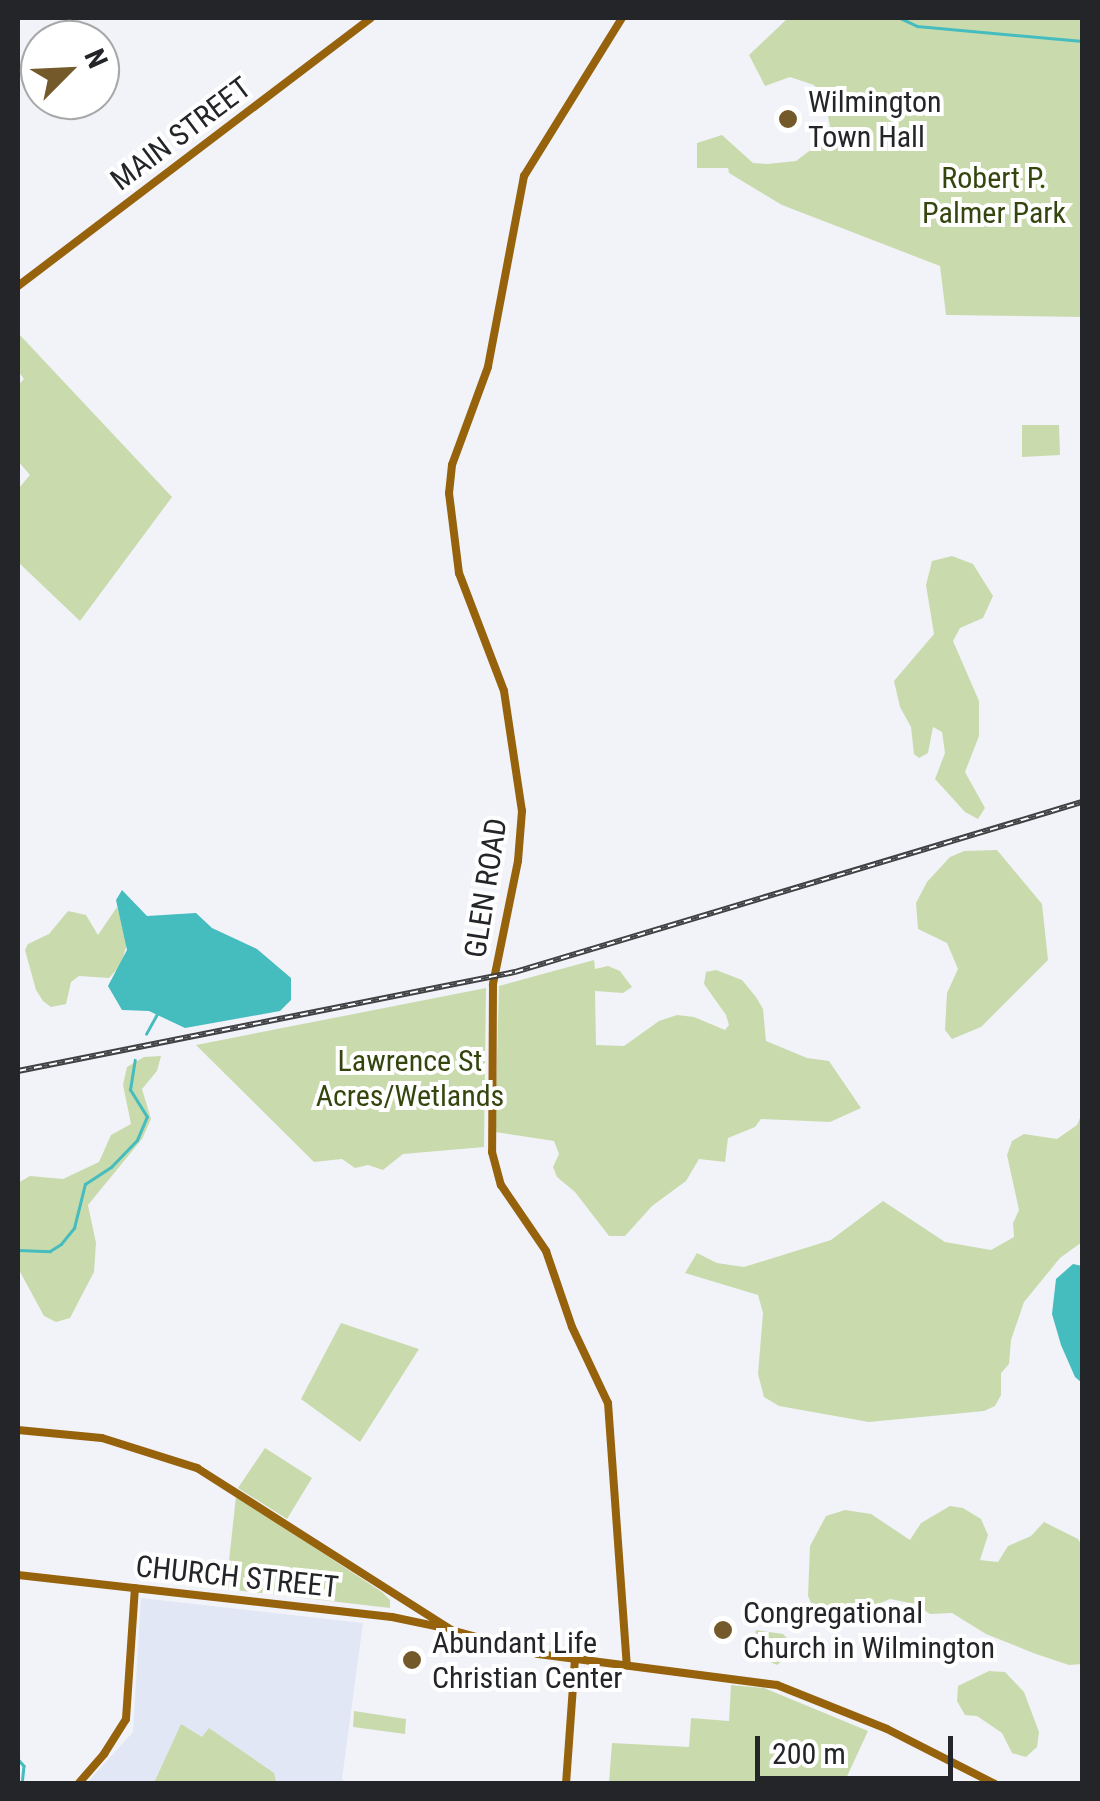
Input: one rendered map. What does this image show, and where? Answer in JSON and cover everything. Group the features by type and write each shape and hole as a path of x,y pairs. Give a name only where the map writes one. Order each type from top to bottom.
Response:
{"street":[{"name":"MAIN STREET","path":"18,286 371,18"},
{"name":"GLEN ROAD","path":"622,18 524,176 489,363 452,465 449,494 459,574 504,691 522,811 518,862 493,984 492,1152 501,1185 546,1251 572,1326 608,1402 627,1665"},
{"path":"18,1430 102,1438 197,1468 450,1630 512,1649 777,1684 887,1730 995,1784"},
{"name":"CHURCH STREET","path":"18,1574 392,1617 450,1630"},
{"path":"78,1784 104,1754 126,1719 136,1588"},
{"path":"390,1592 396,1604 392,1617"},
{"path":"566,1784 575,1659"}],"shaded area":[{"path":"141,1598 363,1623 342,1779 348,1783 86,1784 133,1732"}],"green space":[{"name":"Robert P. Palmer Park","path":"788,18 1082,18 1082,317 946,315 940,266 782,205 729,173 728,168 697,168 697,143 722,135 753,163 796,161 820,143 830,126 824,97 814,85 790,77 765,86 749,55"},
{"path":"18,333 172,497 80,621 18,562 18,489 30,475 18,461 18,385 24,379 18,371"},
{"path":"1022,425 1059,425 1060,455 1022,457"},
{"path":"952,556 973,564 993,596 983,618 960,628 953,641 979,701 979,736 965,772 985,808 978,819 965,812 935,779 945,753 942,732 933,727 928,753 919,758 914,754 911,727 900,707 894,681 934,634 926,585 932,561"},
{"path":"997,850 1042,904 1048,960 981,1027 952,1039 945,1030 947,993 958,969 947,943 918,929 916,903 927,882 950,857 964,851"},
{"path":"117,907 128,940 121,965 109,978 79,976 71,982 66,1004 51,1007 36,990 25,950 28,944 49,934 68,911 86,915 98,935"},
{"path":"594,960 595,969 608,966 620,971 632,987 623,993 595,991 596,1045 624,1046 659,1021 677,1015 694,1017 725,1030 729,1025 726,1015 704,984 706,972 716,970 742,980 756,997 763,1009 766,1041 807,1058 829,1061 861,1108 830,1122 761,1119 755,1127 728,1138 725,1162 699,1159 686,1181 652,1206 625,1236 609,1236 575,1192 557,1177 553,1167 559,1154 554,1141 495,1132 499,986"},
{"name":"Lawrence St Acres/Wetlands","path":"486,988 484,1147 403,1154 383,1170 368,1165 355,1168 342,1159 314,1162 196,1045"},
{"path":"161,1056 157,1071 142,1089 151,1119 142,1139 88,1205 96,1243 94,1272 70,1318 56,1322 44,1316 18,1268 18,1183 30,1176 63,1179 99,1162 111,1135 131,1124 123,1085 127,1067 144,1057"},
{"path":"1082,1113 1082,1242 1060,1258 1024,1302 1011,1340 1009,1364 1001,1373 1001,1395 995,1406 984,1411 869,1422 779,1406 764,1397 758,1374 763,1313 758,1295 685,1273 697,1253 717,1263 744,1267 831,1240 883,1201 945,1242 991,1250 1014,1237 1013,1223 1019,1210 1007,1155 1012,1141 1024,1134 1057,1139 1077,1125"},
{"path":"341,1323 419,1349 360,1442 301,1399"},
{"path":"265,1448 312,1478 287,1519 238,1488"},
{"path":"236,1496 382,1592 390,1600 390,1608 226,1589"},
{"path":"950,1506 963,1508 981,1519 988,1535 980,1560 998,1562 1008,1546 1031,1536 1044,1522 1078,1539 1082,1546 1082,1664 1069,1665 1036,1654 986,1634 952,1613 930,1614 915,1604 890,1599 846,1617 816,1614 808,1596 810,1546 826,1516 845,1510 871,1514 910,1540 921,1523"},
{"path":"756,1630 783,1634 797,1649 777,1665 751,1653"},
{"path":"989,1671 1005,1672 1024,1692 1039,1732 1037,1747 1026,1757 1012,1753 1002,1733 977,1716 965,1715 957,1701 958,1686"},
{"path":"731,1685 764,1688 868,1731 844,1783 609,1783 612,1743 689,1747 691,1718 729,1721"},
{"path":"354,1711 406,1719 405,1734 353,1727"},
{"path":"181,1724 202,1737 209,1728 274,1773 276,1781 154,1783"}],"water":[{"path":"122,890 147,916 196,913 212,928 257,949 291,978 291,1000 280,1011 185,1028 149,1011 122,1010 108,986 127,950 116,900"},
{"path":"1073,1264 1082,1266 1082,1383 1075,1377 1061,1345 1052,1314 1056,1279"}],"waterway":[{"path":"900,18 917,26 1082,41"},
{"path":"146,1034 157,1014"},
{"path":"18,1250 50,1251 61,1244 74,1228 85,1184 111,1167 137,1140 147,1117 130,1090 135,1060"},
{"path":"18,1759 24,1766 22,1784"}],"railway":[{"path":"18,1071 515,972 1082,802"}],"place":[{"name":"Wilmington Town Hall","path":"788,119"},
{"name":"Congregational Church in Wilmington","path":"723,1630"},
{"name":"Abundant Life Christian Center","path":"412,1660"}]}
